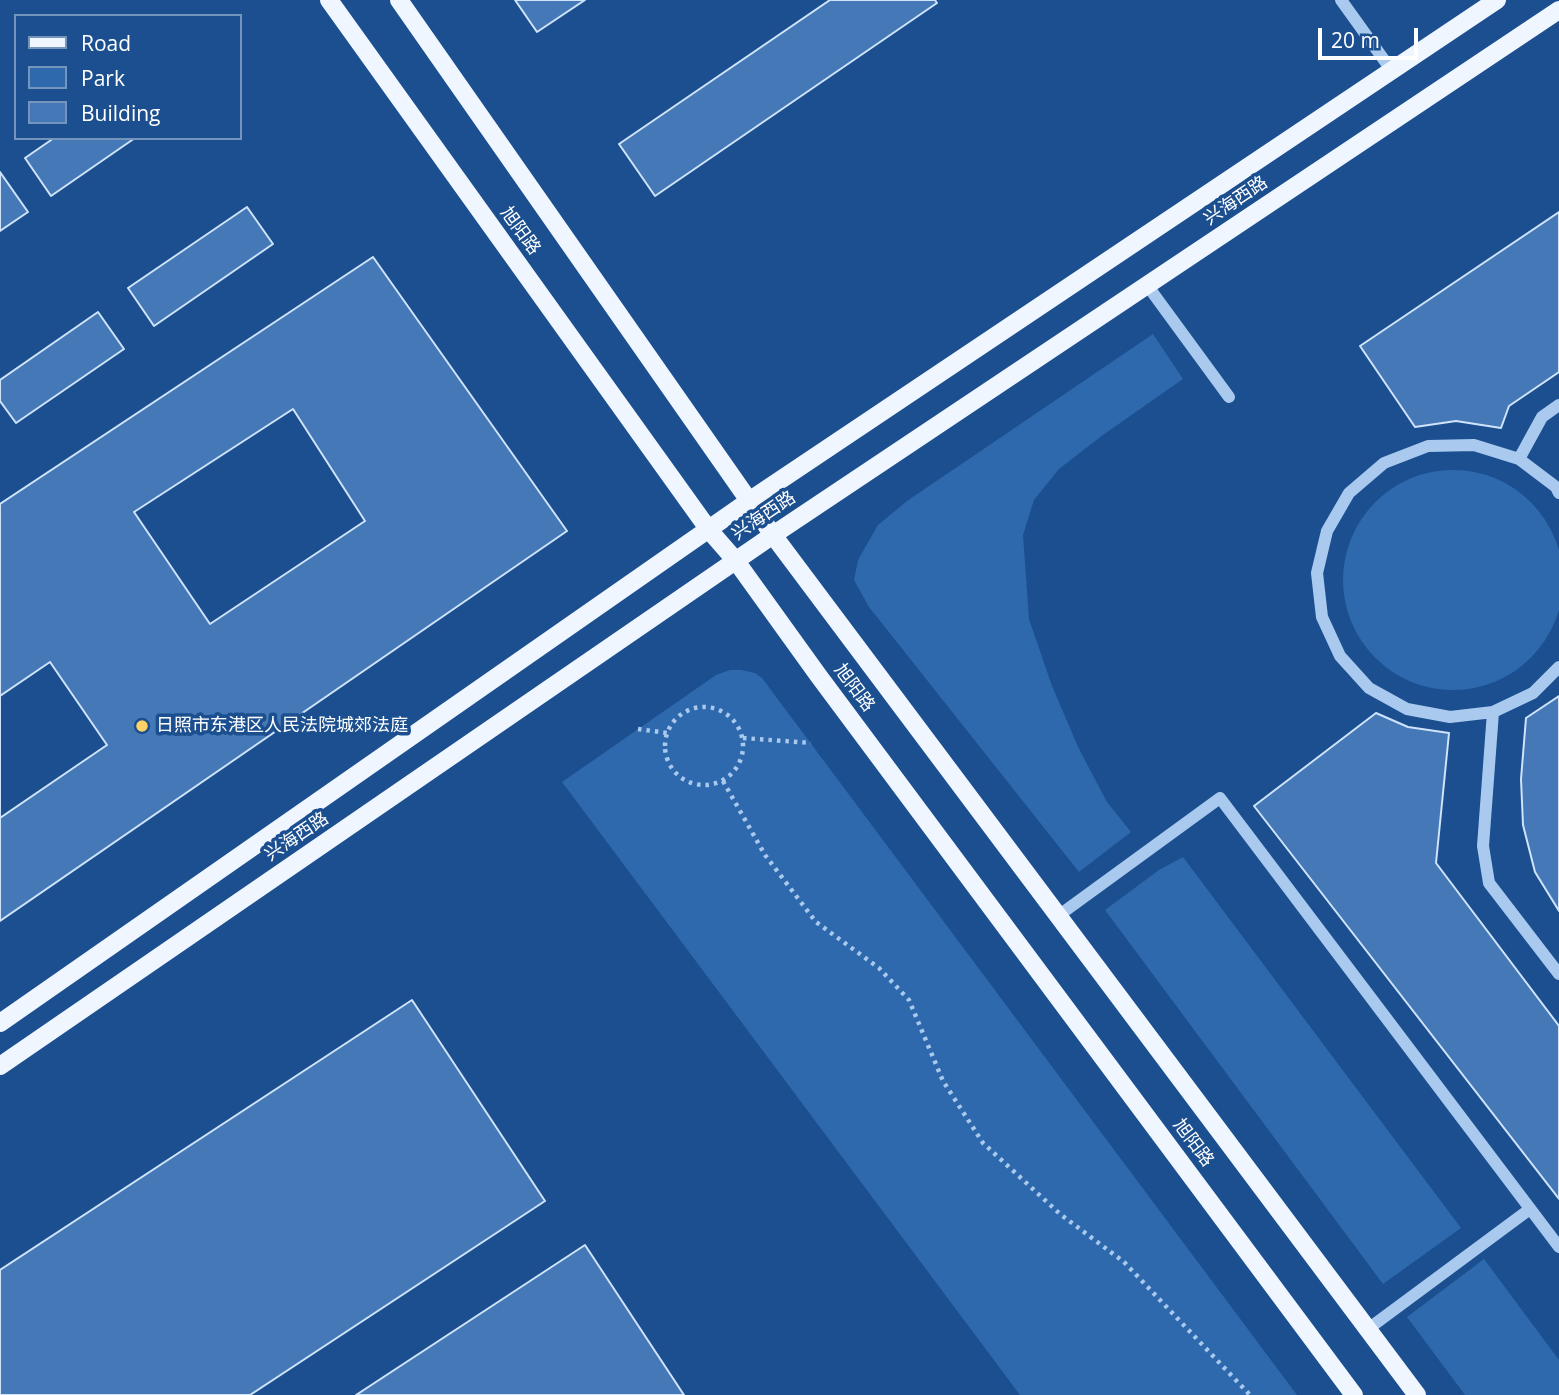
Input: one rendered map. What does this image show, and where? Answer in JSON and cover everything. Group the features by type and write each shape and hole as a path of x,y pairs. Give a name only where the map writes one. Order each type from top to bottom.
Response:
{"main road":[{"name":"旭阳路","path":"329,0 709,530 736,561 818,676 1354,1395"},
{"name":"旭阳路","path":"399,0 773,535 1417,1395"},
{"name":"兴海西路","path":"0,1023 749,501 1497,0"},
{"name":"兴海西路","path":"0,1066 773,535 1559,10"}],"lane":[{"path":"1341,0 1392,71"},
{"path":"1147,285 1229,397"},
{"path":"1519,459 1542,417 1559,405"},
{"path":"1559,493 1556,487 1519,459 1474,445 1428,446 1384,463 1349,493 1327,531 1317,573 1322,617 1340,656 1369,688 1407,709 1450,718 1493,712 1533,693 1559,667"},
{"path":"1493,712 1483,846 1489,883 1559,974"},
{"path":"1058,916 1220,798 1559,1247"},
{"path":"1368,1329 1530,1209"}],"path":[{"path":"694,708 719,709 739,726 743,737 741,762 734,773 710,786 683,780 673,771 667,759 667,733 682,713 694,708"},
{"path":"638,729 667,733"},
{"path":"743,737 811,743"},
{"path":"723,781 765,855 816,922 879,968 909,1000 943,1081 983,1143 1060,1214 1124,1262 1250,1395"}],"green space":[{"path":"1153,334 1183,379 1059,469 1034,500 1023,535 1029,619 1052,686 1079,749 1107,802 1131,832 1079,872 869,607 854,580 858,560 878,525 907,501"},
{"path":"1442,470 1464,470 1495,478 1514,488 1531,502 1545,519 1558,548 1560,605 1555,622 1545,641 1531,658 1514,672 1495,682 1464,690 1442,690 1411,682 1392,672 1375,658 1361,641 1351,622 1343,591 1343,569 1351,538 1361,519 1375,502 1392,488 1411,478"},
{"path":"730,670 755,673 762,678 1297,1395 1020,1395 562,782 716,675"},
{"path":"1183,857 1461,1228 1383,1284 1105,910 1159,870"},
{"path":"1484,1259 1559,1360 1559,1395 1465,1395 1407,1317"}],"building":[{"path":"515,0 585,0 537,32"},
{"path":"830,0 935,0 937,3 655,196 619,144"},
{"path":"51,140 132,140 51,196 25,158"},
{"path":"0,172 28,212 0,231"},
{"path":"247,207 273,244 154,326 128,288"},
{"path":"1559,212 1559,372 1509,406 1501,428 1456,421 1415,427 1360,346"},
{"name":"日照市东港区人民法院城郊法庭","path":"373,257 567,531 0,921 0,504"},
{"path":"98,312 124,349 16,423 0,401 0,380"},
{"path":"293,409 365,521 210,624 134,512"},
{"path":"50,662 107,745 0,818 0,696"},
{"path":"1559,696 1559,911 1535,872 1523,825 1521,779 1526,718"},
{"path":"1376,713 1408,727 1449,733 1436,863 1559,1026 1559,1199 1254,806"},
{"path":"412,1000 545,1201 250,1395 0,1395 0,1270"},
{"path":"585,1245 684,1395 356,1395"}],"place":[{"name":"日照市东港区人民法院城郊法庭","path":"142,726"}]}
